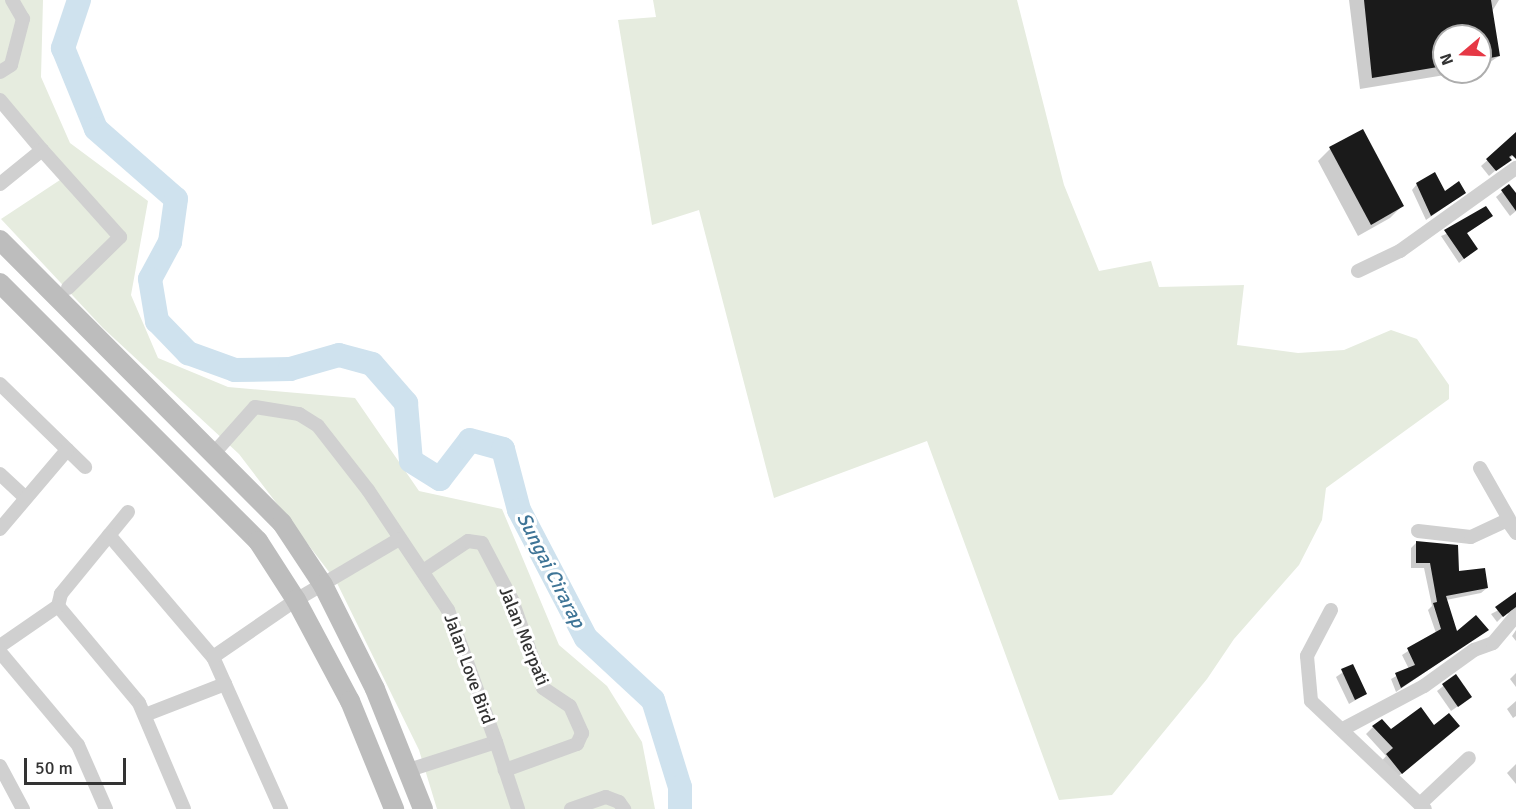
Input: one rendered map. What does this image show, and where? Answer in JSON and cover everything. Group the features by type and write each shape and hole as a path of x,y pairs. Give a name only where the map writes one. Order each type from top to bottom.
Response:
{"main road":[{"path":"0,240 215,452 282,523 394,809"},
{"path":"0,282 309,593 375,689 423,809"}],"street":[{"path":"0,72 11,65 23,19 12,0"},
{"path":"0,100 120,237 68,288"},
{"path":"0,184 42,150"},
{"path":"1358,270 1400,251 1516,168"},
{"path":"0,384 85,467"},
{"name":"Jalan Love Bird","path":"215,452 253,408 306,417 368,490 451,616 518,809"},
{"path":"0,529 67,450"},
{"path":"1480,468 1511,518 1516,533"},
{"path":"0,474 26,498"},
{"path":"0,646 58,606 61,594 128,512"},
{"path":"1418,531 1471,537 1511,518"},
{"path":"109,536 213,657 281,809"},
{"path":"213,657 309,593 399,539"},
{"name":"Jalan Merpati","path":"423,572 468,542 482,543 512,600 543,688 567,703 582,734 577,744 505,770"},
{"path":"58,606 127,686 145,715 184,809"},
{"path":"1331,610 1307,656 1311,701 1423,807 1469,758"},
{"path":"1343,729 1424,686 1472,651 1493,643 1516,616"},
{"path":"0,652 78,746 106,809"},
{"path":"145,715 225,684"},
{"path":"408,770 496,742"},
{"path":"0,766 23,809"},
{"path":"571,809 606,797 619,802 624,809"}],"shaded area":[{"path":"0,0 43,0 41,77 70,143 148,201 131,295 158,358 228,387 355,398 419,491 502,509 559,645 607,686 642,742 655,809 437,809 419,750 336,581 239,454 103,328 1,219 63,178 0,93"},
{"path":"653,0 1017,0 1064,185 1099,271 1151,261 1159,287 1244,285 1237,345 1298,353 1344,350 1391,330 1417,339 1449,385 1449,399 1326,488 1322,520 1299,565 1234,639 1207,679 1112,795 1059,800 927,441 774,498 699,210 652,225 618,20 656,17"}],"building":[{"path":"1364,0 1491,0 1500,56 1492,58 1492,24 1432,24 1432,68 1372,78"},
{"path":"1363,129 1404,206 1371,225 1329,147"},
{"path":"1516,132 1516,159 1512,155 1509,157 1512,160 1496,171 1486,159"},
{"path":"1435,172 1445,191 1459,181 1466,193 1431,216 1416,183"},
{"path":"1509,184 1516,193 1516,211 1501,190"},
{"path":"1486,206 1493,216 1467,233 1478,249 1464,259 1444,230"},
{"path":"1416,541 1458,545 1459,571 1485,568 1488,588 1446,596 1457,631 1476,615 1489,630 1401,688 1395,673 1415,665 1407,648 1441,629 1433,603 1437,602 1430,563 1416,563"},
{"path":"1516,592 1516,607 1503,617 1495,607"},
{"path":"1353,664 1367,694 1355,700 1341,669"},
{"path":"1456,674 1472,697 1458,707 1442,684"},
{"path":"1421,707 1434,725 1449,713 1460,726 1402,774 1386,754 1393,748 1372,726 1382,719 1391,729"}],"waterway":[{"name":"Sungai Cirarap","path":"79,0 63,48 96,129 176,199 170,242 150,279 157,321 188,353 235,370 290,369 339,355 372,364 406,403 411,461 440,479 470,440 503,449 519,510 586,638 653,700 680,787 680,809"}]}
